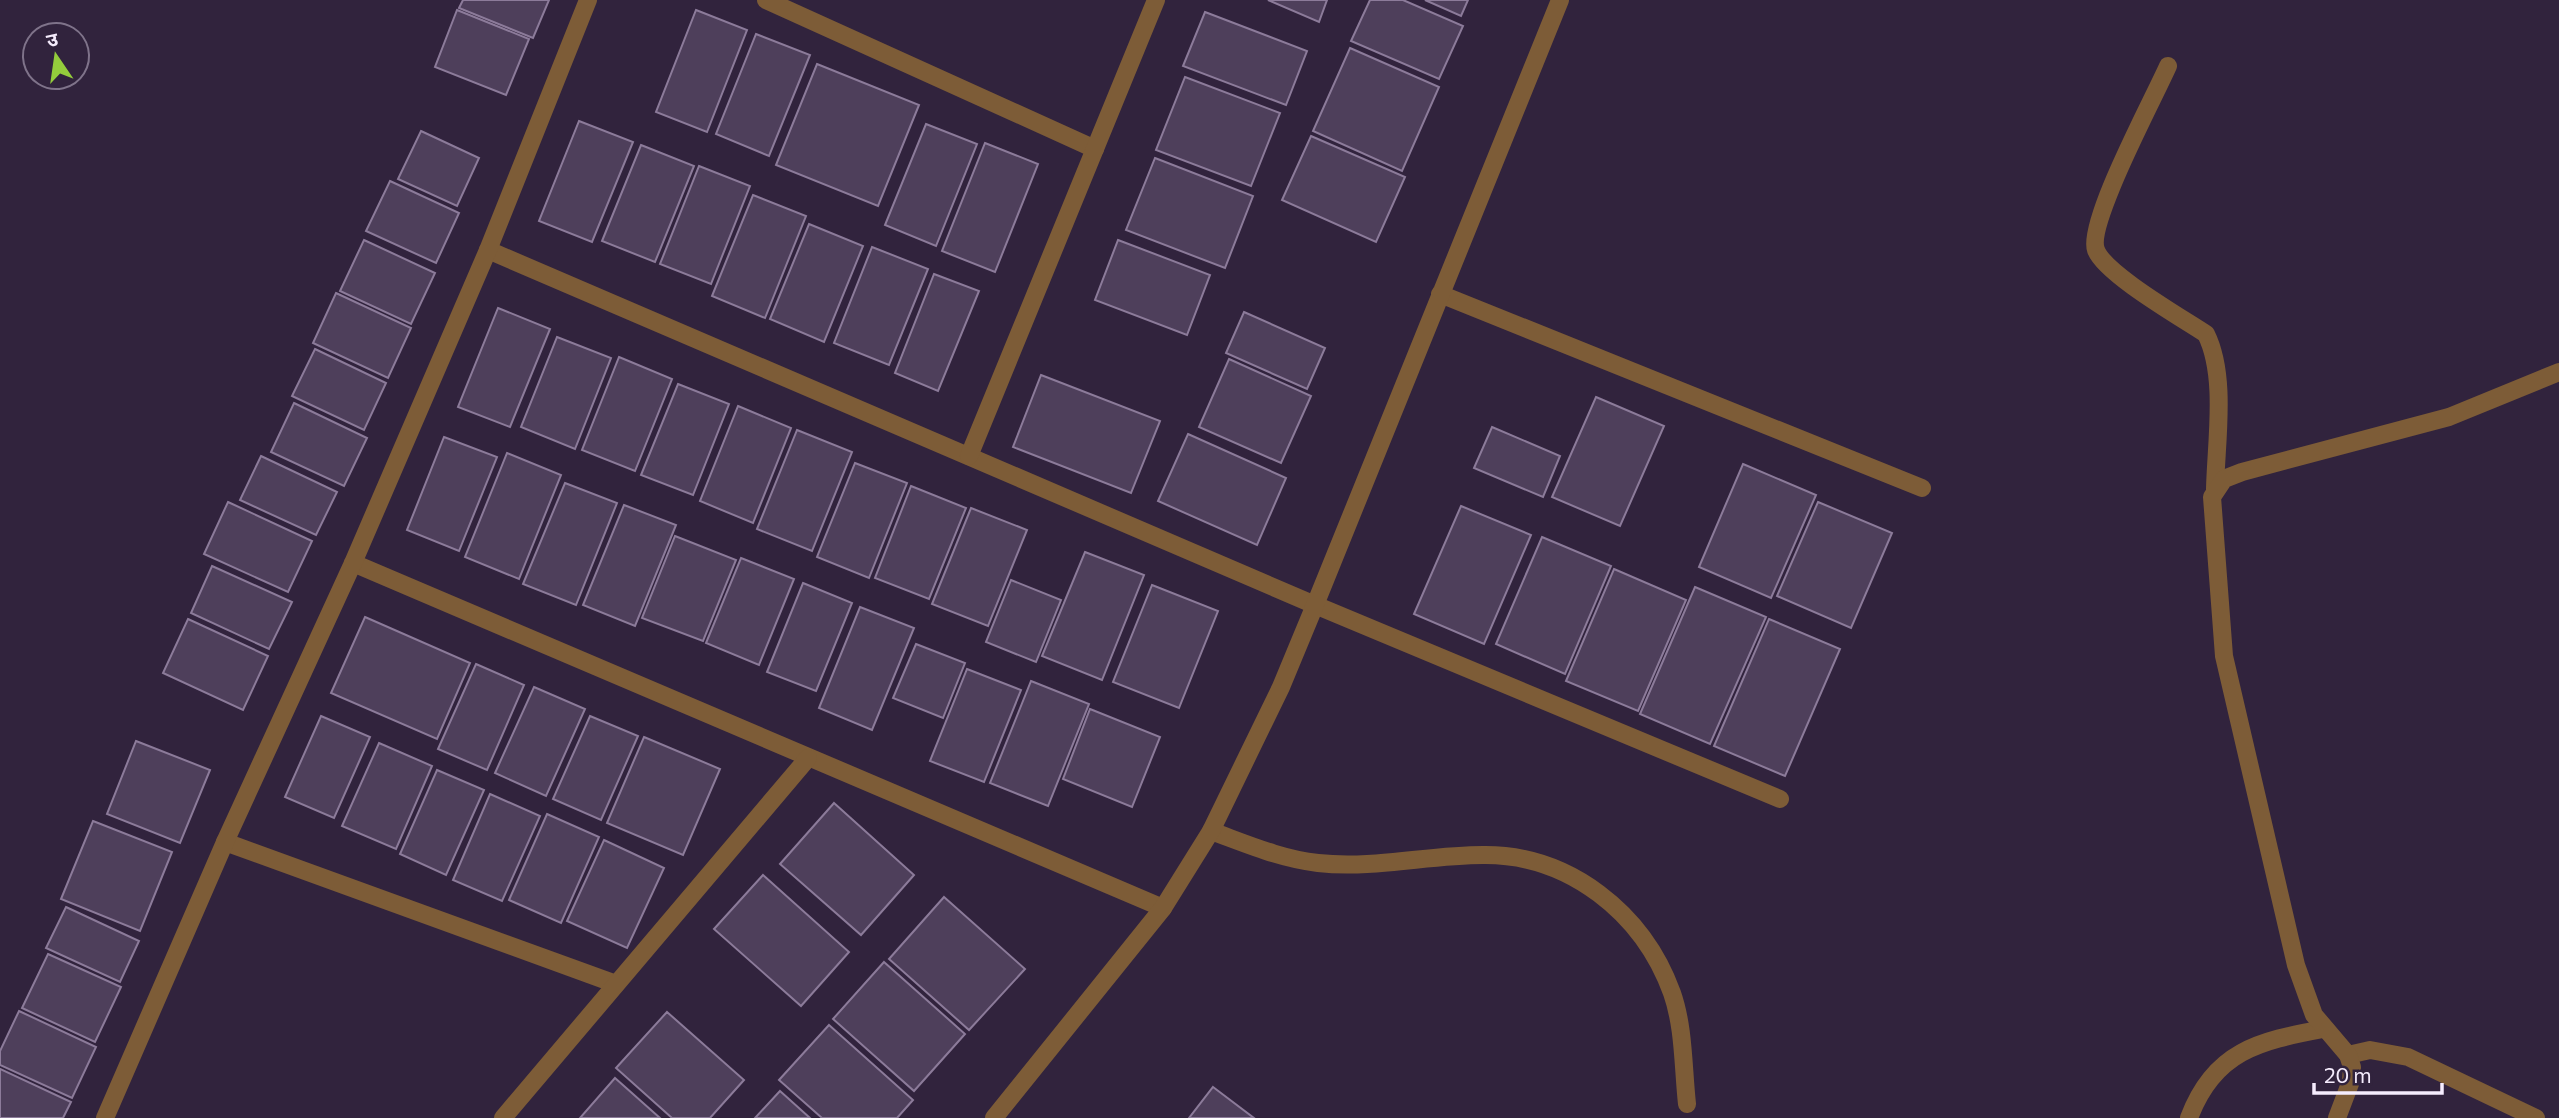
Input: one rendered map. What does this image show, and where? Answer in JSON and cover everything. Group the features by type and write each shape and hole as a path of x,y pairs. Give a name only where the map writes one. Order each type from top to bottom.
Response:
{"street":[{"path":"105,1118 225,842 353,563 488,250 588,0"},
{"path":"766,0 1095,149"},
{"path":"969,456 1156,0"},
{"path":"994,1118 1163,908 1212,831 1281,687 1560,0"},
{"path":"2168,66 2100,211 2094,238 2096,250 2114,272 2206,334 2212,347 2217,377 2216,489 2211,508 2224,656 2296,965 2306,998 2323,1029 2343,1049 2351,1081 2337,1118"},
{"path":"488,250 1315,605 1780,799"},
{"path":"1440,294 1922,488"},
{"path":"2216,489 2224,480 2242,472 2449,417 2559,372"},
{"path":"353,563 1163,908"},
{"path":"503,1118 808,758"},
{"path":"1212,831 1288,859 1321,863 1389,863 1483,855 1533,859 1559,868 1585,883 1635,924 1658,962 1672,995 1679,1026 1687,1104"},
{"path":"225,842 616,984"},
{"path":"2189,1118 2199,1092 2220,1067 2272,1039 2323,1029"},
{"path":"2343,1049 2408,1056 2536,1118"}],"building":[{"path":"463,0 549,0 533,38 459,8"},
{"path":"1268,0 1327,0 1319,22"},
{"path":"1370,0 1403,0 1463,26 1439,79 1351,41"},
{"path":"1425,0 1468,0 1461,16"},
{"path":"457,10 529,39 506,95 435,67"},
{"path":"696,10 747,30 707,132 656,112"},
{"path":"1205,12 1307,51 1286,105 1183,66"},
{"path":"756,34 810,55 769,156 716,134"},
{"path":"1350,48 1439,87 1402,171 1313,131"},
{"path":"817,64 919,105 878,206 776,165"},
{"path":"1185,77 1280,113 1251,186 1156,150"},
{"path":"579,121 633,142 592,242 539,221"},
{"path":"926,124 977,144 936,246 885,225"},
{"path":"421,131 479,158 457,206 398,179"},
{"path":"1311,136 1405,177 1376,242 1282,200"},
{"path":"985,143 1038,164 995,272 942,251"},
{"path":"641,145 694,166 655,262 602,241"},
{"path":"1155,158 1253,196 1225,268 1126,230"},
{"path":"699,166 750,186 711,284 660,264"},
{"path":"390,181 459,213 436,263 366,231"},
{"path":"753,195 806,216 765,318 712,296"},
{"path":"809,224 863,246 824,342 770,319"},
{"path":"364,240 435,273 411,324 340,291"},
{"path":"1118,240 1210,275 1187,335 1095,300"},
{"path":"872,247 928,269 889,365 834,343"},
{"path":"934,274 979,291 938,391 895,373"},
{"path":"336,293 411,328 388,378 313,343"},
{"path":"498,308 550,329 510,427 458,407"},
{"path":"1244,312 1325,348 1307,389 1226,353"},
{"path":"557,337 611,358 575,449 521,427"},
{"path":"315,349 386,383 364,430 292,396"},
{"path":"619,357 672,379 635,471 582,450"},
{"path":"1229,359 1311,396 1281,463 1199,427"},
{"path":"1041,375 1160,421 1131,493 1013,447"},
{"path":"678,384 729,404 693,495 641,475"},
{"path":"1596,397 1664,426 1620,526 1552,497"},
{"path":"294,403 367,438 344,486 271,452"},
{"path":"738,406 791,428 753,523 700,501"},
{"path":"1492,427 1560,456 1543,497 1474,468"},
{"path":"797,430 852,452 812,551 757,529"},
{"path":"1188,434 1286,478 1257,545 1158,501"},
{"path":"444,437 497,457 459,551 407,530"},
{"path":"507,453 561,475 519,579 465,557"},
{"path":"261,456 337,492 316,535 240,500"},
{"path":"855,463 907,483 869,578 817,557"},
{"path":"1743,464 1816,495 1771,598 1699,567"},
{"path":"565,483 617,503 576,605 523,584"},
{"path":"911,486 966,508 929,599 875,578"},
{"path":"228,502 312,541 288,592 204,554"},
{"path":"1818,502 1892,533 1851,628 1777,596"},
{"path":"624,505 676,525 635,626 583,605"},
{"path":"1461,506 1531,535 1484,644 1414,614"},
{"path":"971,508 1027,530 988,626 932,604"},
{"path":"675,536 736,560 703,641 642,618"},
{"path":"1542,537 1611,566 1565,674 1496,644"},
{"path":"1085,552 1144,575 1102,680 1042,656"},
{"path":"741,558 794,579 759,665 706,643"},
{"path":"212,566 292,602 269,649 191,613"},
{"path":"1614,569 1686,600 1638,711 1566,681"},
{"path":"1011,580 1061,600 1036,662 986,642"},
{"path":"803,583 852,603 816,691 767,672"},
{"path":"1152,585 1218,611 1179,708 1113,682"},
{"path":"1695,587 1766,617 1710,744 1640,714"},
{"path":"860,607 914,628 872,730 819,708"},
{"path":"365,617 470,663 437,739 331,693"},
{"path":"188,619 268,656 243,710 163,673"},
{"path":"1769,619 1840,649 1785,776 1714,746"},
{"path":"916,644 965,663 943,718 893,698"},
{"path":"476,664 524,685 487,770 438,749"},
{"path":"967,669 1021,690 984,782 930,761"},
{"path":"1031,681 1089,704 1048,806 990,783"},
{"path":"534,687 585,709 546,796 495,773"},
{"path":"1090,709 1160,737 1132,807 1063,779"},
{"path":"321,716 370,737 334,818 285,797"},
{"path":"590,716 638,736 601,820 553,799"},
{"path":"644,737 720,769 683,855 607,823"},
{"path":"136,741 210,770 180,843 107,814"},
{"path":"379,743 432,766 396,849 342,826"},
{"path":"437,770 484,790 446,875 400,854"},
{"path":"490,794 540,816 502,901 453,880"},
{"path":"834,803 914,875 861,935 780,864"},
{"path":"547,814 599,837 561,923 509,900"},
{"path":"93,821 172,852 140,931 61,899"},
{"path":"604,840 664,868 627,948 567,921"},
{"path":"763,875 849,952 801,1006 714,929"},
{"path":"944,897 1025,969 969,1030 889,959"},
{"path":"66,907 139,941 120,982 46,948"},
{"path":"48,954 121,987 95,1042 22,1008"},
{"path":"884,962 965,1034 914,1091 833,1019"},
{"path":"19,1011 96,1047 72,1098 0,1065 0,1051"},
{"path":"667,1012 744,1080 710,1118 672,1118 616,1068"},
{"path":"829,1025 913,1100 897,1118 822,1118 779,1080"},
{"path":"0,1069 71,1102 63,1118 0,1118"},
{"path":"615,1078 660,1118 580,1118"},
{"path":"1213,1087 1254,1118 1189,1118"},
{"path":"780,1091 810,1118 755,1118"}]}
